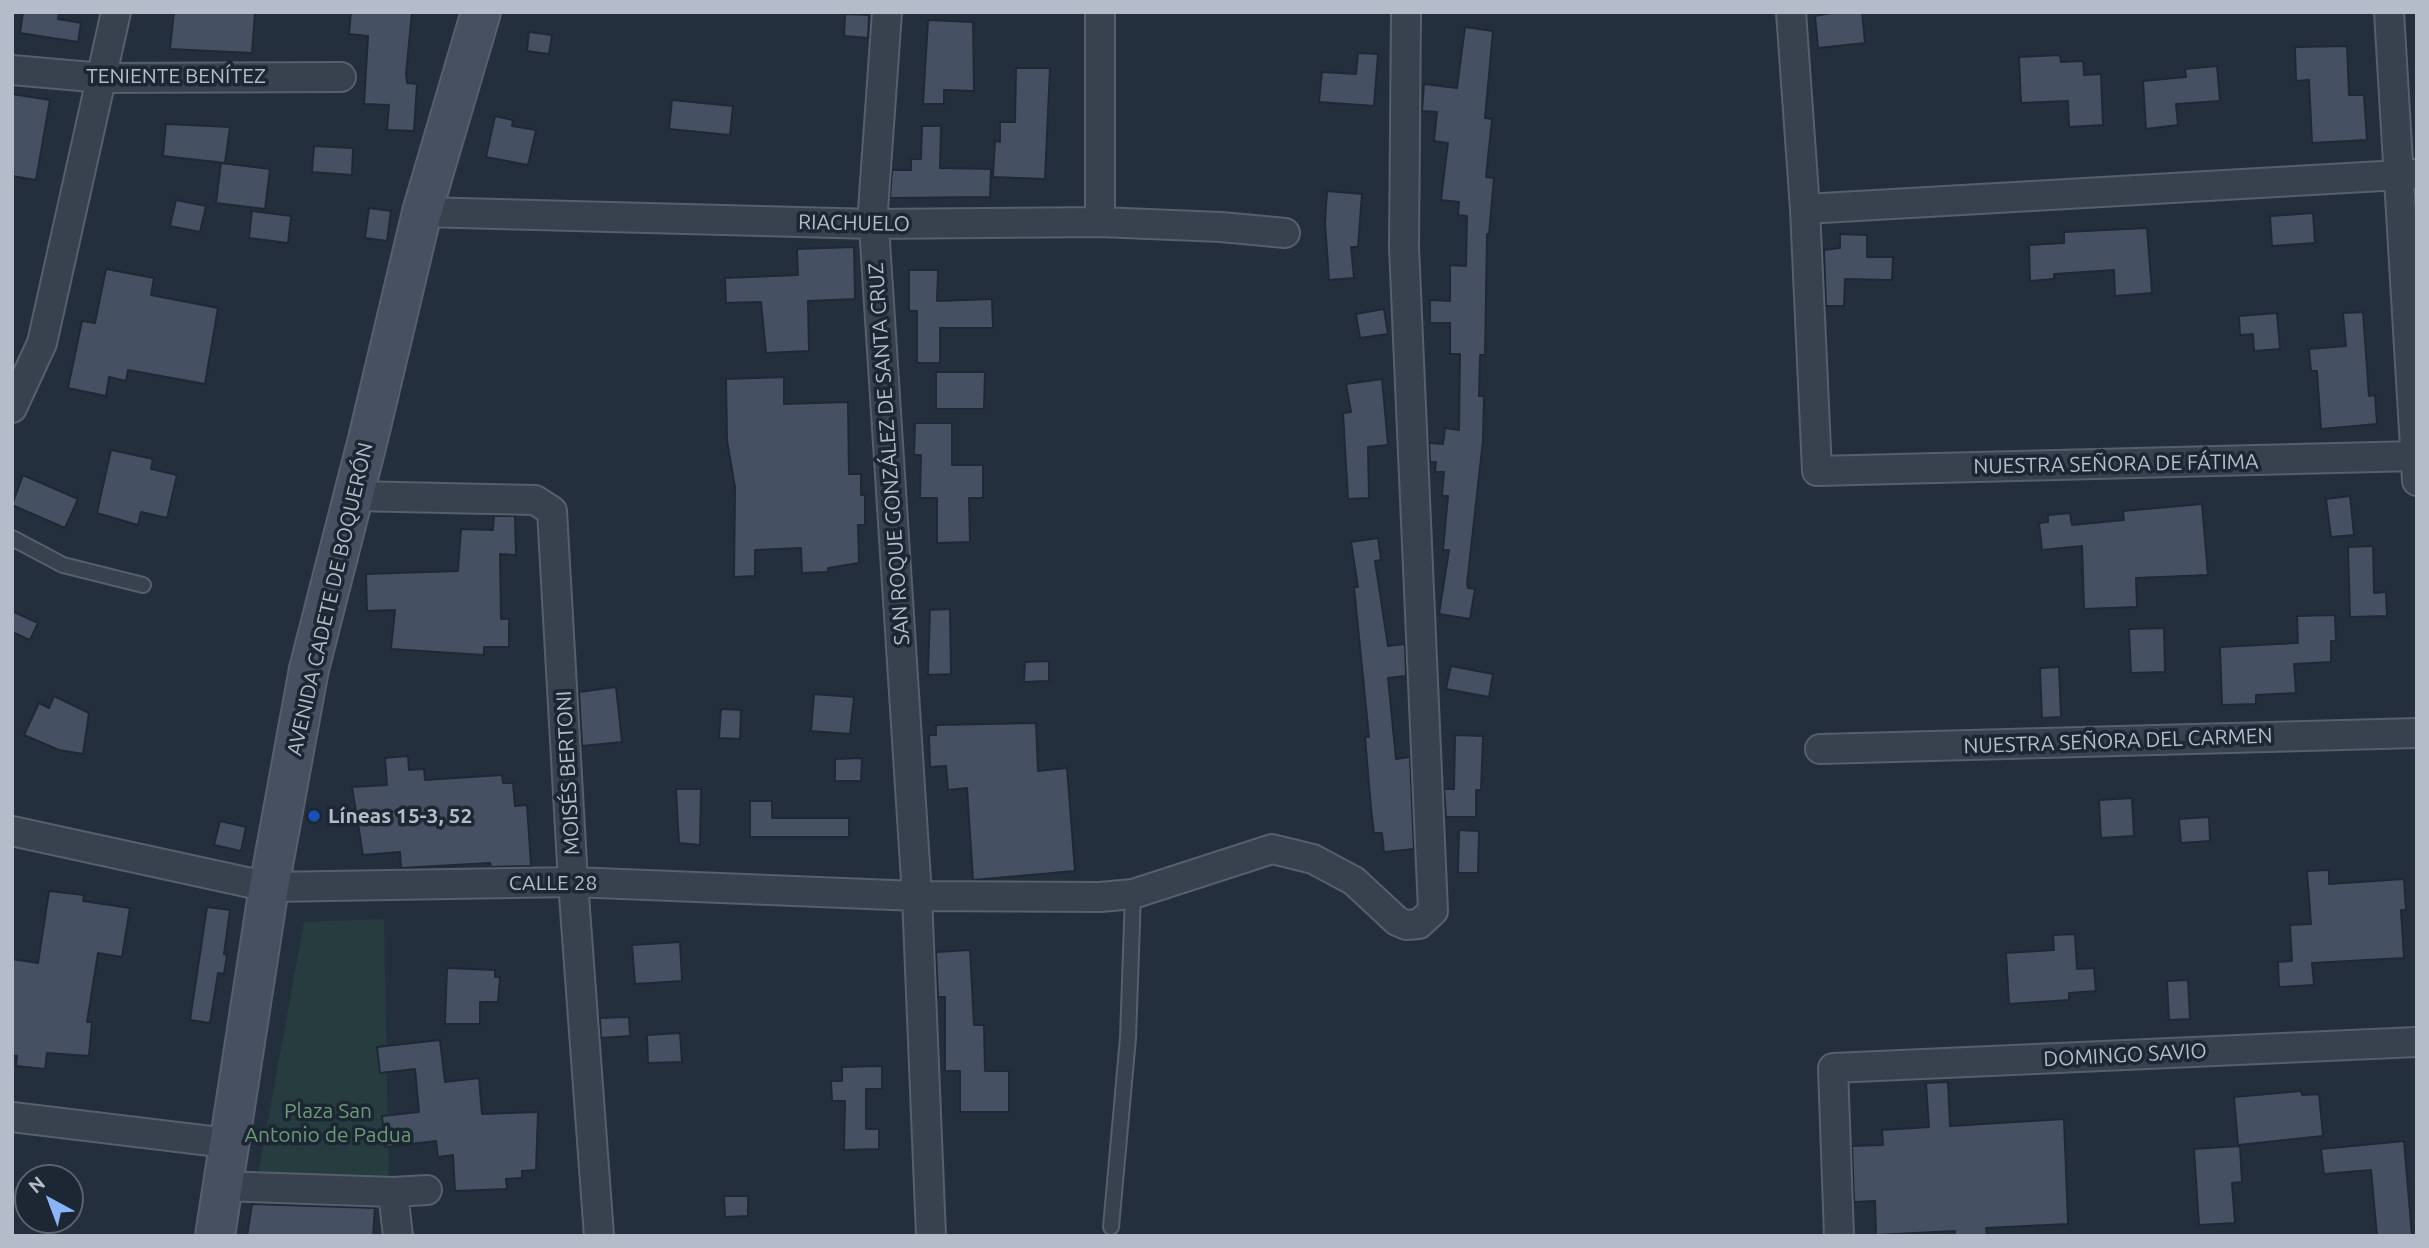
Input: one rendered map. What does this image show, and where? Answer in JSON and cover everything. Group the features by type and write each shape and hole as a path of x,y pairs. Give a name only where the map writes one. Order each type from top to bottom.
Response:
{"main road":[{"name":"AVENIDA CADETE DE BOQUERÓN","path":"215,1236 227,1143 269,887 309,669 354,496 422,212 481,12"}],"street":[{"path":"12,408 42,344 116,12"},
{"name":"SAN ROQUE GONZÁLEZ DE SANTA CRUZ","path":"887,12 874,224 917,896 931,1236"},
{"path":"1100,12 1100,222"},
{"name":"CALLE 28","path":"12,831 269,887 573,882 917,896 1100,897 1133,894 1272,849 1314,859 1354,881 1397,921 1406,925 1419,923 1433,911 1404,247 1406,12"},
{"path":"1791,12 1805,209 2408,174"},
{"path":"2389,12 2408,174 2416,468"},
{"name":"TENIENTE BENÍTEZ","path":"12,70 103,78 341,77"},
{"name":"NUESTRA SEÑORA DE FÁTIMA","path":"1805,209 1817,471 2416,468"},
{"name":"RIACHUELO","path":"422,212 874,224 1100,222 1221,227 1285,233"},
{"name":"MOISÉS BERTONI","path":"354,496 535,500 552,511 573,882 599,1236"},
{"name":"NUESTRA SEÑORA DEL CARMEN","path":"1820,749 2417,733"},
{"name":"DOMINGO SAVIO","path":"1839,1236 1833,1068 2417,1042"},
{"path":"12,1117 227,1143"},
{"path":"221,1186 393,1192 427,1190"},
{"path":"393,1192 398,1236"}],"lane":[{"path":"12,538 63,565 143,585"},
{"path":"1111,1227 1128,1038 1133,894"}],"green space":[{"name":"Plaza San Antonio de Padua","path":"384,919 389,1184 257,1181 304,922"}],"building":[{"path":"23,12 59,12 58,19 81,23 78,42 20,33"},
{"path":"174,12 255,12 252,53 170,49"},
{"path":"351,12 412,12 406,74 407,83 417,84 414,131 387,130 389,105 364,104 368,36 349,34"},
{"path":"1837,12 1862,12 1865,43 1818,48 1815,16"},
{"path":"845,14 869,15 868,38 844,36"},
{"path":"928,20 973,22 974,91 944,90 944,104 923,104"},
{"path":"1465,27 1493,31 1485,118 1492,119 1486,177 1494,178 1487,234 1485,355 1480,355 1479,396 1484,396 1483,440 1467,584 1468,588 1475,589 1470,619 1439,614 1449,550 1443,550 1448,496 1442,496 1444,472 1435,472 1436,462 1430,462 1429,443 1443,444 1445,428 1459,430 1460,354 1450,354 1450,323 1430,323 1430,300 1450,301 1450,265 1466,266 1467,216 1458,215 1459,202 1441,200 1448,143 1434,141 1437,112 1422,111 1424,84 1457,88"},
{"path":"529,32 552,35 549,54 527,51"},
{"path":"2347,46 2349,95 2364,95 2367,140 2312,143 2309,80 2296,81 2295,47"},
{"path":"1358,53 1378,54 1374,106 1319,102 1322,72 1356,74"},
{"path":"2060,55 2061,62 2083,61 2084,75 2101,74 2103,125 2069,127 2068,101 2021,103 2019,57"},
{"path":"2217,66 2220,101 2176,104 2178,125 2146,129 2143,81 2186,77 2185,69"},
{"path":"1016,68 1050,68 1045,179 993,177 995,141 1000,142 1000,122 1015,122"},
{"path":"12,94 50,100 36,180 12,176"},
{"path":"672,100 733,106 730,135 669,129"},
{"path":"495,116 513,120 512,126 536,130 528,165 486,157"},
{"path":"166,124 230,127 225,163 163,156"},
{"path":"922,126 941,126 940,168 991,169 990,197 890,198 892,170 911,170 911,159 921,159"},
{"path":"314,146 353,148 352,175 312,172"},
{"path":"221,163 270,169 265,209 216,203"},
{"path":"1327,191 1362,194 1358,247 1351,247 1354,278 1329,280 1325,223"},
{"path":"176,200 206,206 200,232 170,226"},
{"path":"369,208 391,211 387,241 365,238"},
{"path":"252,211 291,216 288,243 249,238"},
{"path":"2313,213 2315,243 2272,246 2270,216"},
{"path":"2147,228 2152,293 2115,296 2114,270 2054,274 2054,279 2030,281 2029,245 2064,243 2064,232"},
{"path":"1840,234 1867,235 1867,257 1893,257 1892,280 1845,279 1844,306 1826,306 1824,250 1840,248"},
{"path":"854,247 855,299 808,301 809,351 766,353 761,302 726,303 725,278 798,275 797,249"},
{"path":"106,269 154,278 151,295 218,308 205,384 128,370 126,381 109,377 106,396 68,388 82,321 95,323"},
{"path":"909,270 938,270 937,301 992,299 993,328 940,328 940,363 917,363 917,311 909,311"},
{"path":"1384,309 1388,334 1360,338 1356,314"},
{"path":"2363,312 2369,396 2375,395 2377,424 2321,429 2317,371 2311,371 2309,349 2346,346 2343,313"},
{"path":"2277,313 2280,349 2254,351 2253,334 2240,335 2239,316"},
{"path":"936,372 985,372 984,409 936,409"},
{"path":"784,377 784,404 848,402 849,474 861,474 861,495 865,495 865,525 858,525 859,563 828,568 828,572 802,573 801,548 755,550 755,576 734,577 735,487 727,441 726,379"},
{"path":"1382,379 1388,445 1368,447 1369,498 1348,499 1343,413 1351,412 1346,384"},
{"path":"915,423 952,423 952,465 983,465 983,498 969,498 970,542 937,543 937,498 920,498 921,455 914,455"},
{"path":"111,450 153,459 151,469 177,475 167,518 141,512 138,525 97,513"},
{"path":"23,475 78,499 65,528 12,505"},
{"path":"2350,496 2354,535 2331,537 2326,499"},
{"path":"2202,504 2208,575 2136,578 2137,607 2084,609 2082,546 2042,550 2039,523 2048,522 2048,515 2070,513 2072,525 2124,520 2123,511"},
{"path":"494,516 515,516 516,555 500,554 501,619 509,619 509,647 484,647 484,655 391,649 395,610 367,611 366,574 458,571 461,529 493,530"},
{"path":"1378,538 1381,560 1375,561 1388,646 1405,644 1406,676 1388,678 1396,759 1410,757 1414,849 1384,852 1382,833 1374,833 1371,808 1365,737 1369,737 1354,587 1358,587 1351,542"},
{"path":"2373,546 2374,593 2386,592 2387,616 2350,617 2348,547"},
{"path":"950,609 951,674 928,675 930,610"},
{"path":"12,611 38,623 30,640 12,632"},
{"path":"2335,615 2336,641 2331,641 2331,662 2294,664 2296,693 2256,695 2256,704 2222,705 2220,647 2298,643 2297,616"},
{"path":"2164,628 2165,672 2131,673 2129,629"},
{"path":"1049,661 1049,681 1024,682 1025,662"},
{"path":"1451,666 1493,674 1489,697 1446,689"},
{"path":"2059,667 2061,717 2042,718 2040,668"},
{"path":"616,687 622,742 582,746 579,692"},
{"path":"814,694 854,697 850,734 811,731"},
{"path":"54,696 89,713 83,754 59,750 24,735 39,703 49,708"},
{"path":"721,709 741,710 740,739 719,738"},
{"path":"1036,723 1038,771 1067,768 1075,871 973,880 967,788 948,790 946,766 930,767 929,735 936,735 936,725"},
{"path":"1455,735 1483,736 1481,790 1476,790 1476,817 1446,817 1444,789 1454,789"},
{"path":"408,756 409,770 424,769 425,780 502,775 503,783 513,783 515,806 527,805 531,866 491,867 490,863 401,868 400,852 363,855 352,787 387,785 385,758"},
{"path":"862,758 861,781 835,781 835,759"},
{"path":"676,789 701,789 700,845 679,843"},
{"path":"2132,798 2134,836 2101,838 2099,800"},
{"path":"750,801 772,801 772,818 849,818 849,837 750,837"},
{"path":"2209,817 2210,841 2181,843 2179,819"},
{"path":"220,821 246,827 241,851 214,845"},
{"path":"1459,830 1479,831 1478,873 1458,873"},
{"path":"2329,870 2329,884 2404,879 2406,910 2401,910 2404,958 2312,963 2314,985 2279,987 2278,962 2292,961 2290,925 2311,924 2307,871"},
{"path":"49,891 84,895 83,901 130,908 122,957 98,953 87,1022 92,1022 89,1056 47,1053 45,1069 16,1066 17,1056 12,1055 12,959 38,963"},
{"path":"207,907 230,910 224,974 218,973 210,1023 190,1020"},
{"path":"2075,934 2077,969 2094,968 2096,991 2069,993 2069,1000 2009,1004 2006,953 2054,950 2053,935"},
{"path":"680,942 682,981 635,984 632,945"},
{"path":"970,950 974,1025 984,1025 985,1071 1009,1071 1009,1112 960,1112 960,1071 945,1071 945,997 938,997 936,952"},
{"path":"447,968 495,970 495,977 500,977 498,1002 480,1002 480,1024 445,1024"},
{"path":"2188,980 2190,1019 2169,1020 2167,981"},
{"path":"629,1017 630,1036 601,1038 600,1018"},
{"path":"680,1033 682,1062 648,1063 647,1035"},
{"path":"440,1040 445,1082 479,1078 482,1114 538,1112 536,1170 522,1171 522,1178 506,1179 507,1189 455,1191 453,1155 438,1157 436,1141 385,1147 382,1116 419,1112 415,1069 380,1073 377,1047"},
{"path":"882,1066 882,1089 866,1089 866,1129 879,1129 879,1149 844,1150 845,1101 832,1101 831,1081 842,1081 842,1067"},
{"path":"1948,1082 1950,1126 2064,1119 2068,1224 1986,1228 1987,1236 1955,1236 1955,1231 1876,1235 1875,1201 1854,1202 1852,1146 1883,1145 1882,1130 1929,1127 1926,1083"},
{"path":"2301,1091 2302,1095 2319,1094 2323,1136 2238,1145 2234,1097"},
{"path":"2404,1141 2412,1236 2377,1236 2371,1170 2324,1174 2321,1149"},
{"path":"2240,1146 2242,1182 2232,1183 2235,1223 2199,1225 2194,1149"},
{"path":"724,1196 748,1196 748,1216 725,1217"},
{"path":"252,1204 375,1208 373,1236 247,1236"}],"place":[{"name":"Líneas 15-3, 52","path":"314,816"}]}
